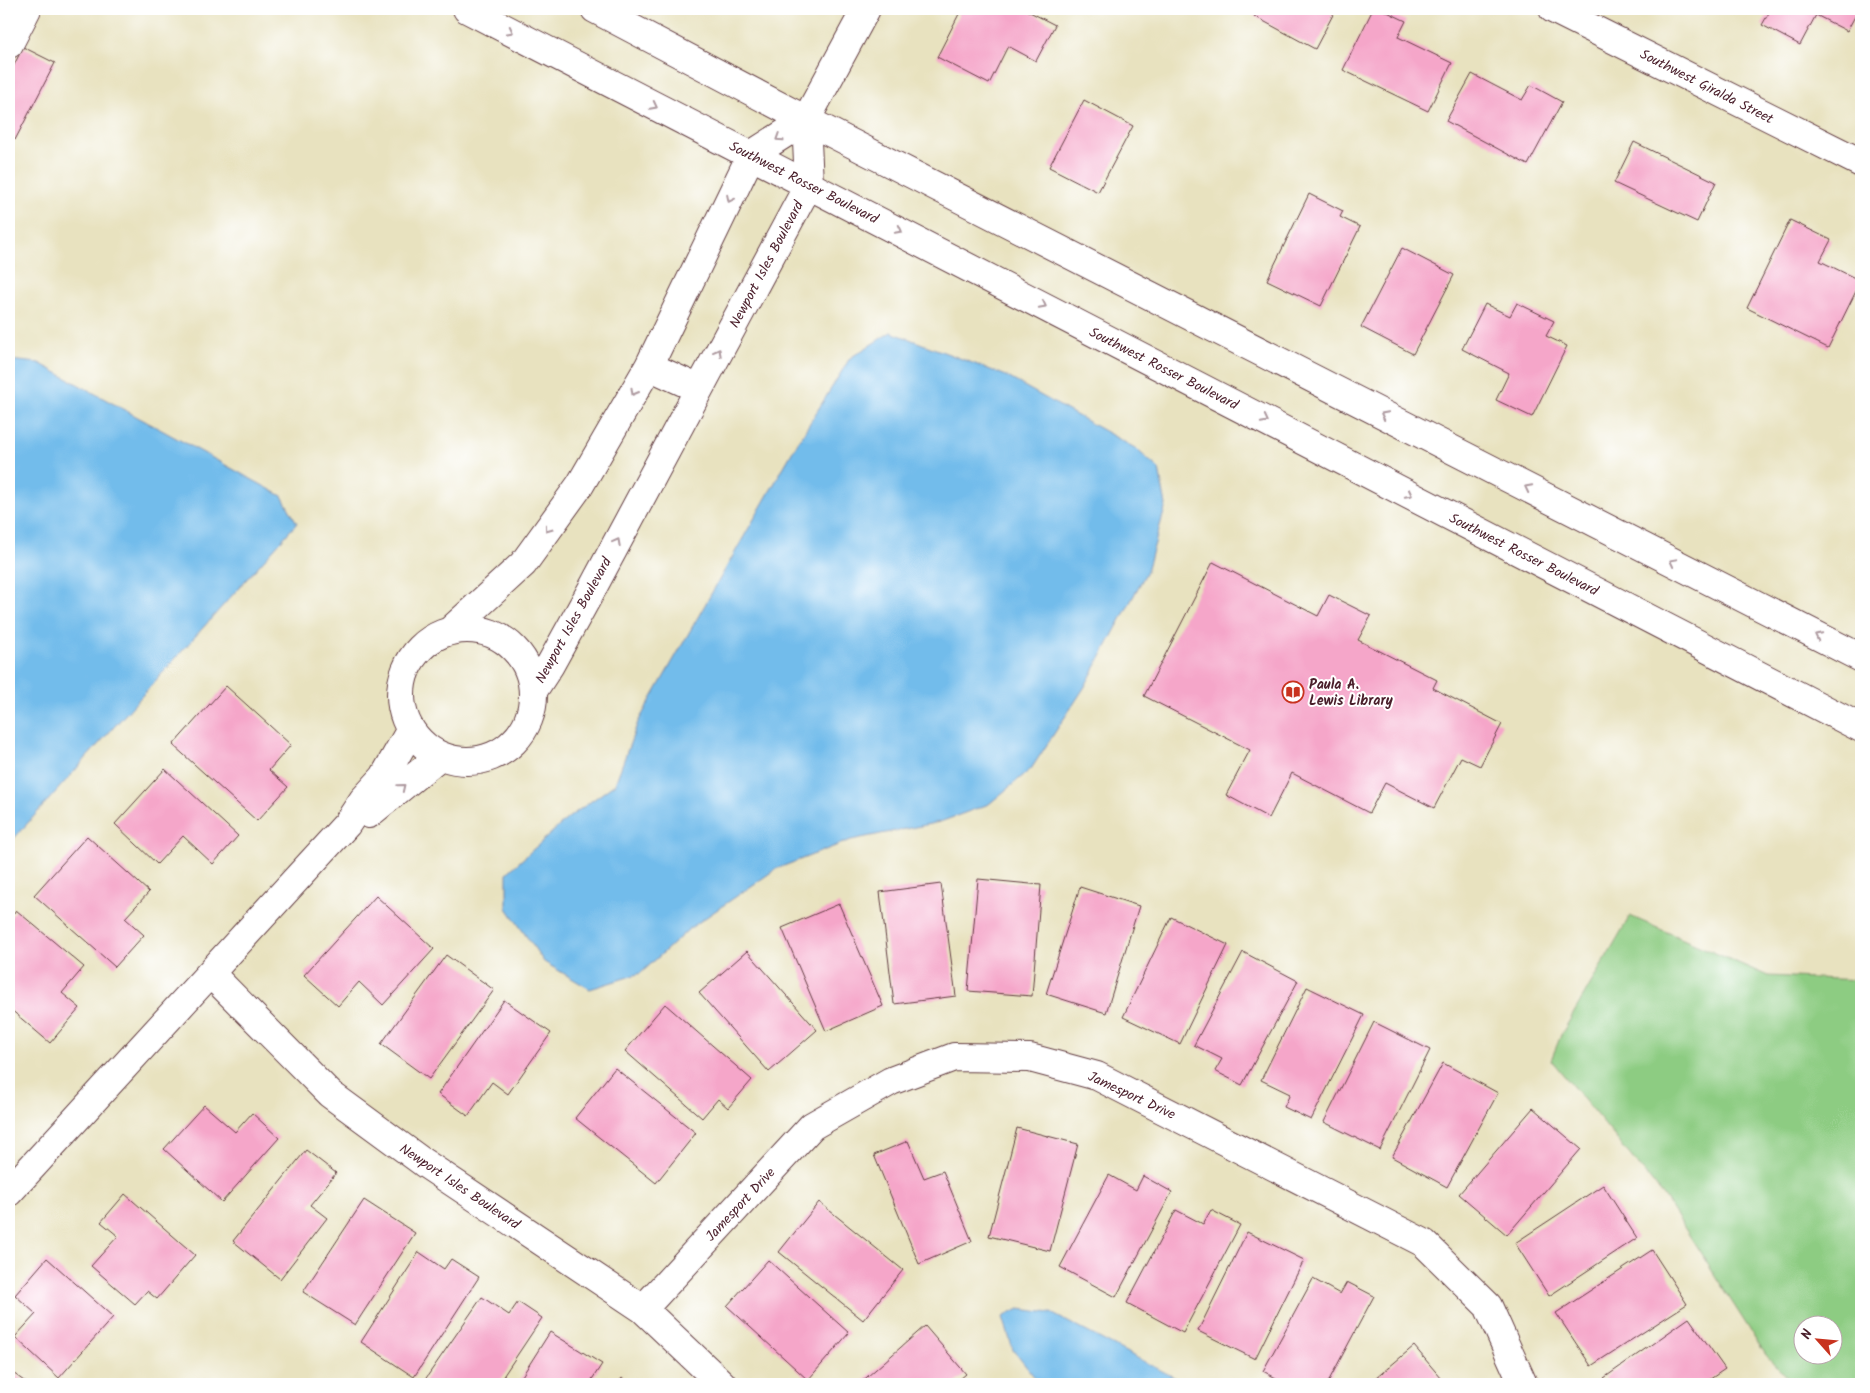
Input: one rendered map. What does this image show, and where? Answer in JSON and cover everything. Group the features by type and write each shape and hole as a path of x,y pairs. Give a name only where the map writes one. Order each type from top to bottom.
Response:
{"street":[{"path":"9,44 28,9"},
{"name":"Southwest Rosser Boulevard","path":"467,9 1861,728"},
{"path":"595,9 806,120 1861,658"},
{"path":"451,630 523,564 580,485 649,366 751,156 806,120 866,9"},
{"name":"Southwest Giralda Street","path":"1553,9 1861,163"},
{"name":"Newport Isles Boulevard","path":"533,691 550,665 592,589 809,184 806,120"},
{"path":"649,366 699,389"},
{"path":"474,628 496,634 508,641 515,648 528,669 533,691 530,714 519,735 502,751 486,759 463,762 440,756 421,744 410,731 401,710 400,687 407,664 429,639 451,630 474,628"},
{"path":"9,1192 347,824 363,800 384,777 410,731"},
{"path":"347,824 368,814 440,756"},
{"name":"Newport Isles Boulevard","path":"211,974 330,1094 424,1163 643,1309 722,1384"},
{"name":"Jamesport Drive","path":"643,1309 812,1126 891,1081 954,1057 1030,1058 1097,1076 1424,1242 1488,1306 1523,1384"}],"green space":[{"path":"1630,916 1768,976 1861,980 1861,1384 1793,1384 1766,1355 1664,1196 1551,1060 1561,1035"}],"water":[{"path":"891,332 1004,375 1135,448 1159,469 1166,505 1147,571 1084,688 1031,769 989,804 940,822 851,840 776,869 689,929 641,973 590,989 544,962 507,908 507,873 568,818 615,784 638,722 798,442 850,358"},
{"path":"9,360 39,363 282,496 297,523 9,844"},
{"path":"1019,1309 1051,1313 1187,1384 1040,1384 1013,1350 1003,1317"}],"building":[{"path":"953,9 1024,9 1055,25 1036,61 1008,46 989,84 937,57 959,14"},
{"path":"1258,9 1336,9 1315,49 1254,16"},
{"path":"1373,9 1381,9 1406,21 1398,37 1452,63 1428,111 1343,70"},
{"path":"1771,9 1859,9 1847,31 1816,15 1800,45 1762,25"},
{"path":"23,47 55,63 15,140 9,137 9,75"},
{"path":"1472,74 1522,100 1531,85 1562,102 1528,165 1446,121"},
{"path":"1084,100 1133,126 1098,192 1049,167"},
{"path":"1634,142 1716,182 1697,222 1614,183"},
{"path":"1309,194 1343,211 1340,217 1360,227 1321,306 1267,280"},
{"path":"1790,220 1831,240 1820,261 1861,281 1828,348 1747,308"},
{"path":"1402,248 1454,275 1413,354 1361,327"},
{"path":"1517,303 1554,321 1546,336 1567,346 1532,417 1496,400 1509,373 1462,349 1485,304 1510,316"},
{"name":"Paula A. Lewis Library","path":"1213,562 1318,616 1329,595 1371,616 1358,640 1437,680 1433,688 1502,724 1480,766 1461,757 1434,808 1385,783 1369,813 1292,773 1269,818 1226,795 1250,750 1144,696"},
{"path":"226,686 291,745 269,770 288,787 257,821 173,745"},
{"path":"165,769 238,836 213,864 183,836 157,864 115,824"},
{"path":"87,836 149,892 125,918 144,935 115,967 34,895"},
{"path":"978,879 1041,885 1032,996 968,991"},
{"path":"941,884 956,996 894,1004 880,892"},
{"path":"1080,887 1139,906 1106,1013 1046,994"},
{"path":"376,896 434,949 383,1005 359,982 338,1006 304,975"},
{"path":"839,904 883,1006 826,1031 782,928"},
{"path":"16,910 84,967 62,993 80,1008 50,1043 9,1008 9,919"},
{"path":"1171,917 1228,945 1180,1044 1123,1017"},
{"path":"747,951 817,1030 769,1072 699,993"},
{"path":"1243,952 1298,981 1242,1085 1215,1071 1222,1059 1194,1045"},
{"path":"446,955 494,990 429,1079 381,1044"},
{"path":"1307,987 1364,1015 1311,1120 1284,1107 1290,1094 1261,1080"},
{"path":"504,1000 551,1033 508,1094 492,1082 468,1116 438,1094"},
{"path":"665,1004 752,1080 728,1108 718,1099 702,1118 625,1051"},
{"path":"1374,1022 1430,1050 1380,1150 1324,1122"},
{"path":"1443,1063 1498,1093 1447,1187 1392,1157"},
{"path":"615,1068 696,1133 656,1183 575,1118"},
{"path":"204,1105 235,1132 252,1113 279,1138 222,1202 164,1149"},
{"path":"1533,1108 1581,1149 1507,1235 1459,1194"},
{"path":"1017,1128 1078,1144 1050,1251 989,1236"},
{"path":"908,1141 924,1178 943,1171 972,1241 919,1264 874,1155"},
{"path":"306,1150 336,1173 310,1205 327,1218 280,1279 233,1241"},
{"path":"1109,1175 1136,1190 1143,1176 1172,1192 1116,1297 1060,1267"},
{"path":"1603,1185 1637,1238 1549,1296 1515,1243"},
{"path":"125,1194 195,1255 157,1299 147,1291 135,1304 91,1266 118,1236 101,1222"},
{"path":"364,1200 415,1233 355,1325 303,1292"},
{"path":"819,1202 903,1270 863,1320 779,1252"},
{"path":"1176,1210 1203,1224 1211,1210 1240,1225 1183,1333 1127,1303"},
{"path":"1247,1232 1304,1260 1255,1359 1198,1331"},
{"path":"1652,1250 1687,1304 1591,1366 1556,1313"},
{"path":"419,1252 444,1269 451,1259 479,1277 414,1377 361,1342"},
{"path":"47,1258 113,1317 59,1378 15,1337 36,1314 15,1295"},
{"path":"768,1260 849,1333 808,1380 727,1306"},
{"path":"1313,1279 1340,1294 1347,1282 1374,1296 1327,1384 1287,1384 1263,1371"},
{"path":"482,1297 509,1315 518,1302 542,1318 498,1384 422,1384"},
{"path":"1689,1318 1725,1369 1703,1384 1609,1384 1604,1378"},
{"path":"925,1326 966,1374 954,1384 859,1384"},
{"path":"550,1332 602,1364 589,1384 517,1384"},
{"path":"1414,1346 1446,1384 1369,1384"},
{"path":"9,1370 28,1384 9,1384"},
{"path":"622,1378 629,1384 616,1384"}],"place":[{"name":"Paula A. Lewis Library","path":"1293,692"}]}
